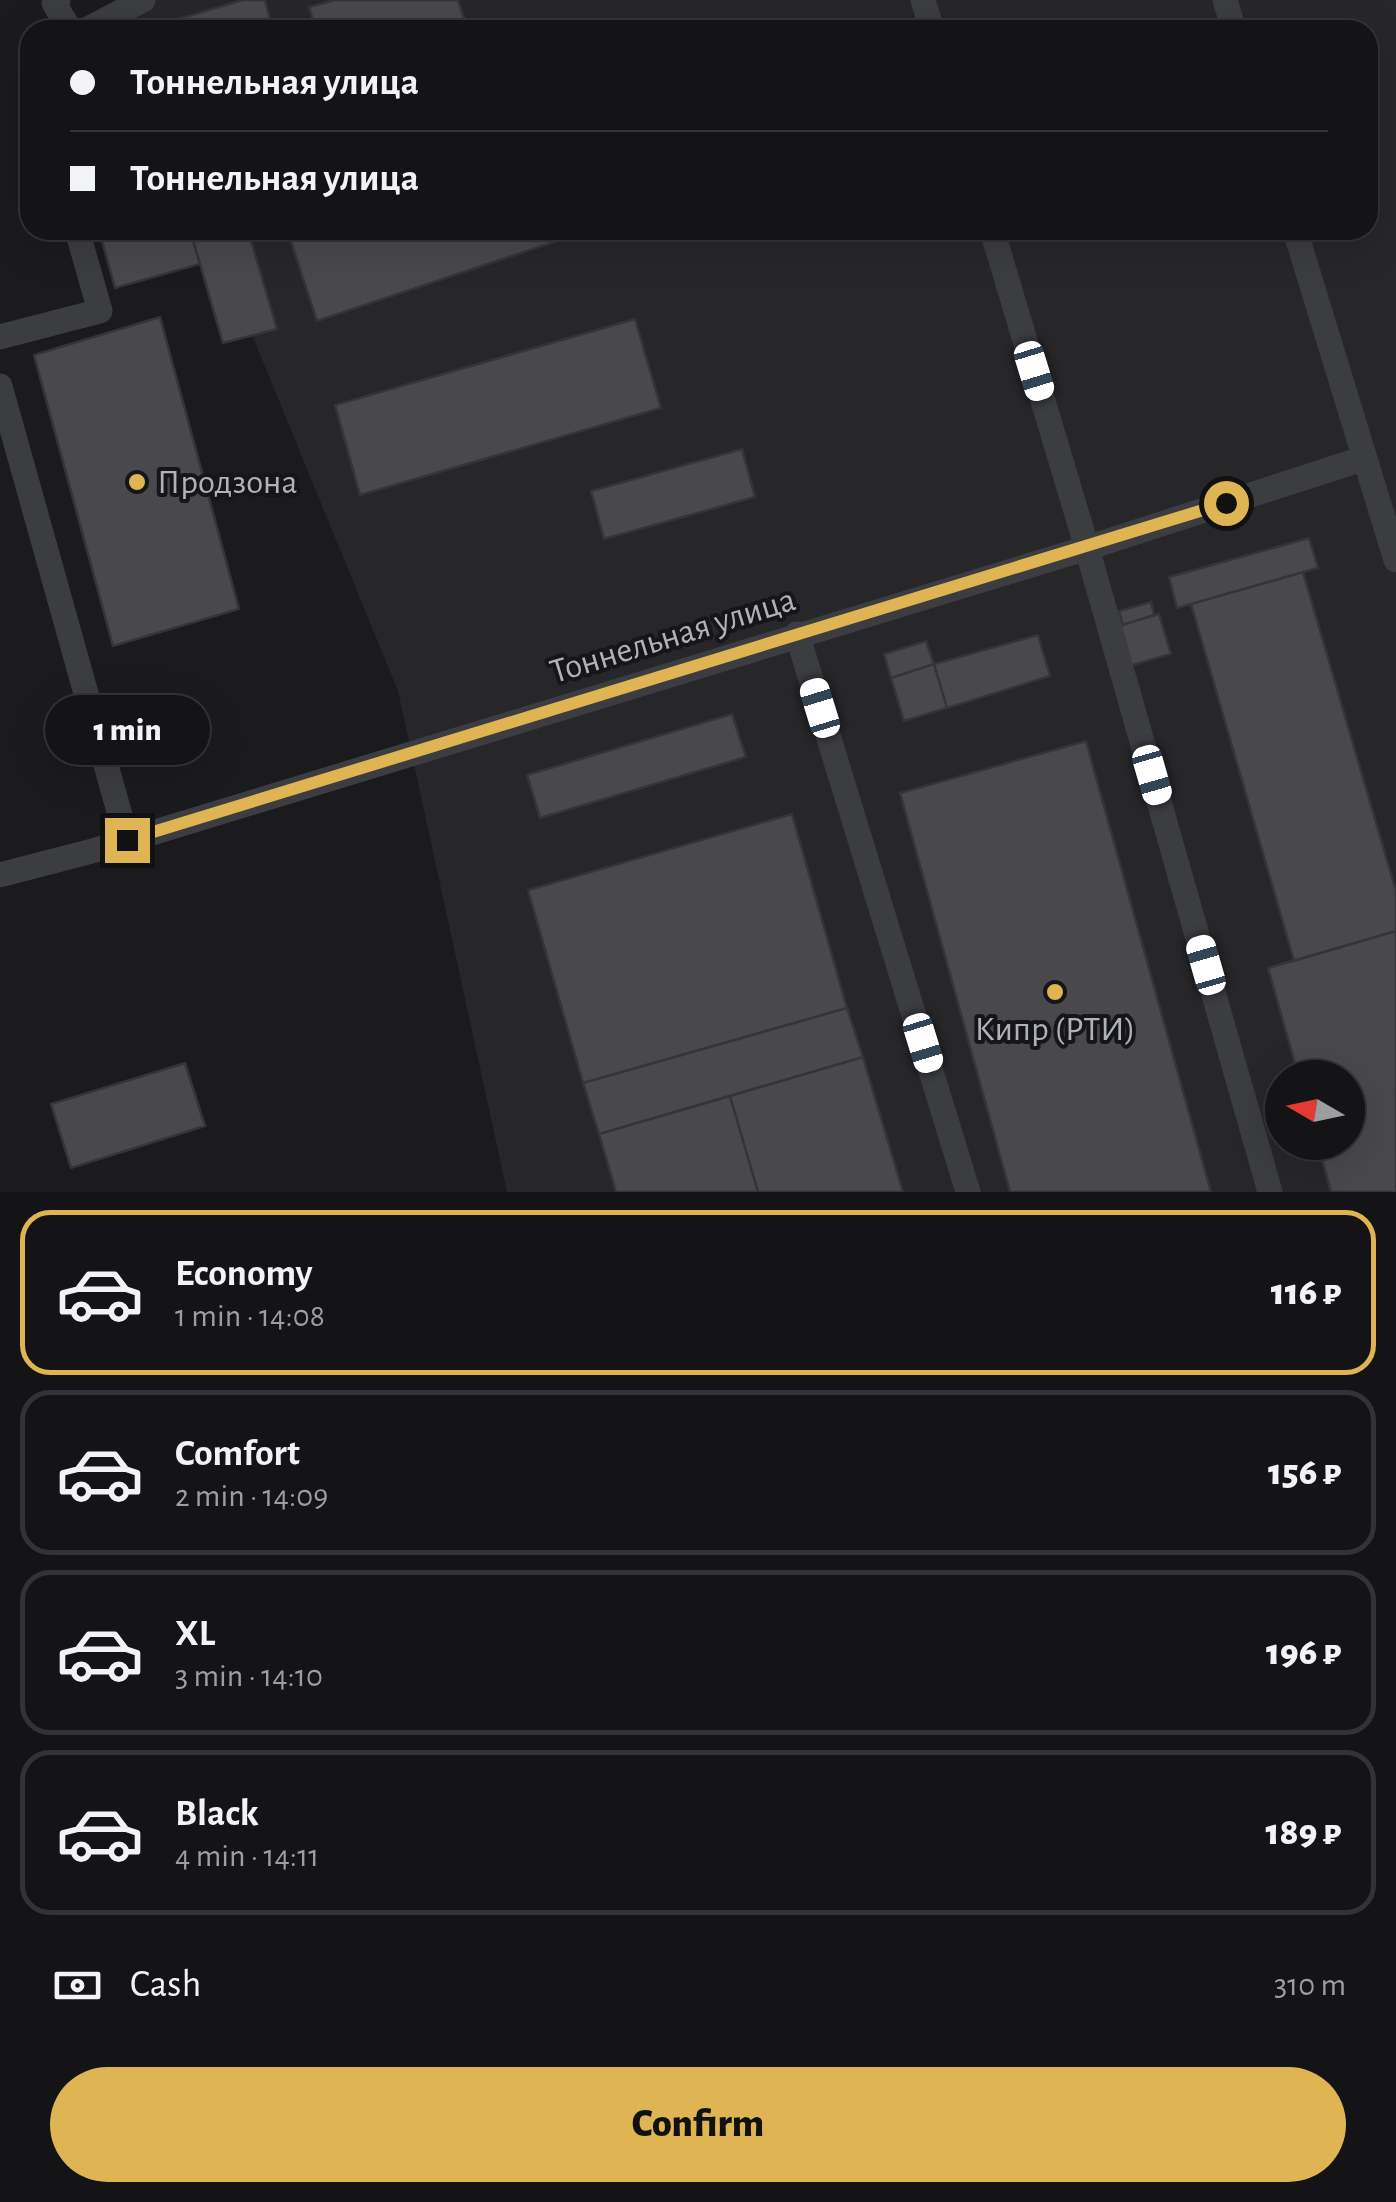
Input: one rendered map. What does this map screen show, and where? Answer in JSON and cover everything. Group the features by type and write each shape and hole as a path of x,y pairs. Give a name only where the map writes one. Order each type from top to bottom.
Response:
{"lane":[{"path":"58,0 54,2 64,20"},
{"path":"105,20 144,0"},
{"path":"0,338 100,310 80,240"},
{"path":"995,240 1270,1192"},
{"path":"1298,240 1396,560"},
{"path":"0,386 127,840"},
{"name":"Тоннельная улица","path":"0,875 127,840 1087,548 1365,458"},
{"path":"798,634 968,1192"}],"shaded area":[{"path":"116,0 1396,0 1396,1192 507,1192 398,691 213,240 1378,240 1378,20 124,20"}],"building":[{"path":"243,0 265,0 270,20 174,20"},
{"path":"335,0 458,0 465,20 313,20 309,7"},
{"path":"102,240 193,240 200,264 115,288"},
{"path":"193,240 251,240 277,329 223,343"},
{"path":"290,240 560,240 317,321"},
{"name":"Продзона","path":"160,317 239,609 113,646 34,355"},
{"path":"635,319 661,408 360,495 335,405"},
{"path":"742,449 755,497 604,539 591,491"},
{"path":"1309,538 1318,568 1177,608 1169,577"},
{"path":"1303,572 1396,891 1396,931 1294,961 1191,604"},
{"path":"1151,602 1154,615 1123,625 1119,611"},
{"path":"1159,614 1171,654 1129,666 1118,626"},
{"path":"1038,635 1050,676 947,708 934,664"},
{"path":"926,641 934,664 891,678 884,654"},
{"path":"934,664 947,708 904,721 891,678"},
{"path":"732,714 746,757 540,818 527,775"},
{"name":"Кипр (РТИ)","path":"1086,741 1211,1192 1010,1192 900,793"},
{"path":"792,814 847,1008 583,1083 528,890"},
{"path":"1396,931 1396,1192 1331,1192 1322,1160 1365,1160 1365,1060 1294,1060 1268,968"},
{"path":"847,1008 863,1057 599,1134 583,1083"},
{"path":"863,1057 903,1192 758,1192 730,1096"},
{"path":"185,1063 205,1126 71,1168 51,1104"},
{"path":"730,1096 758,1192 616,1192 599,1134"}],"place":[{"name":"Продзона","path":"137,482"},
{"name":"Кипр (РТИ)","path":"1055,992"}],"route":[{"path":"127,840 1226,503"}]}
